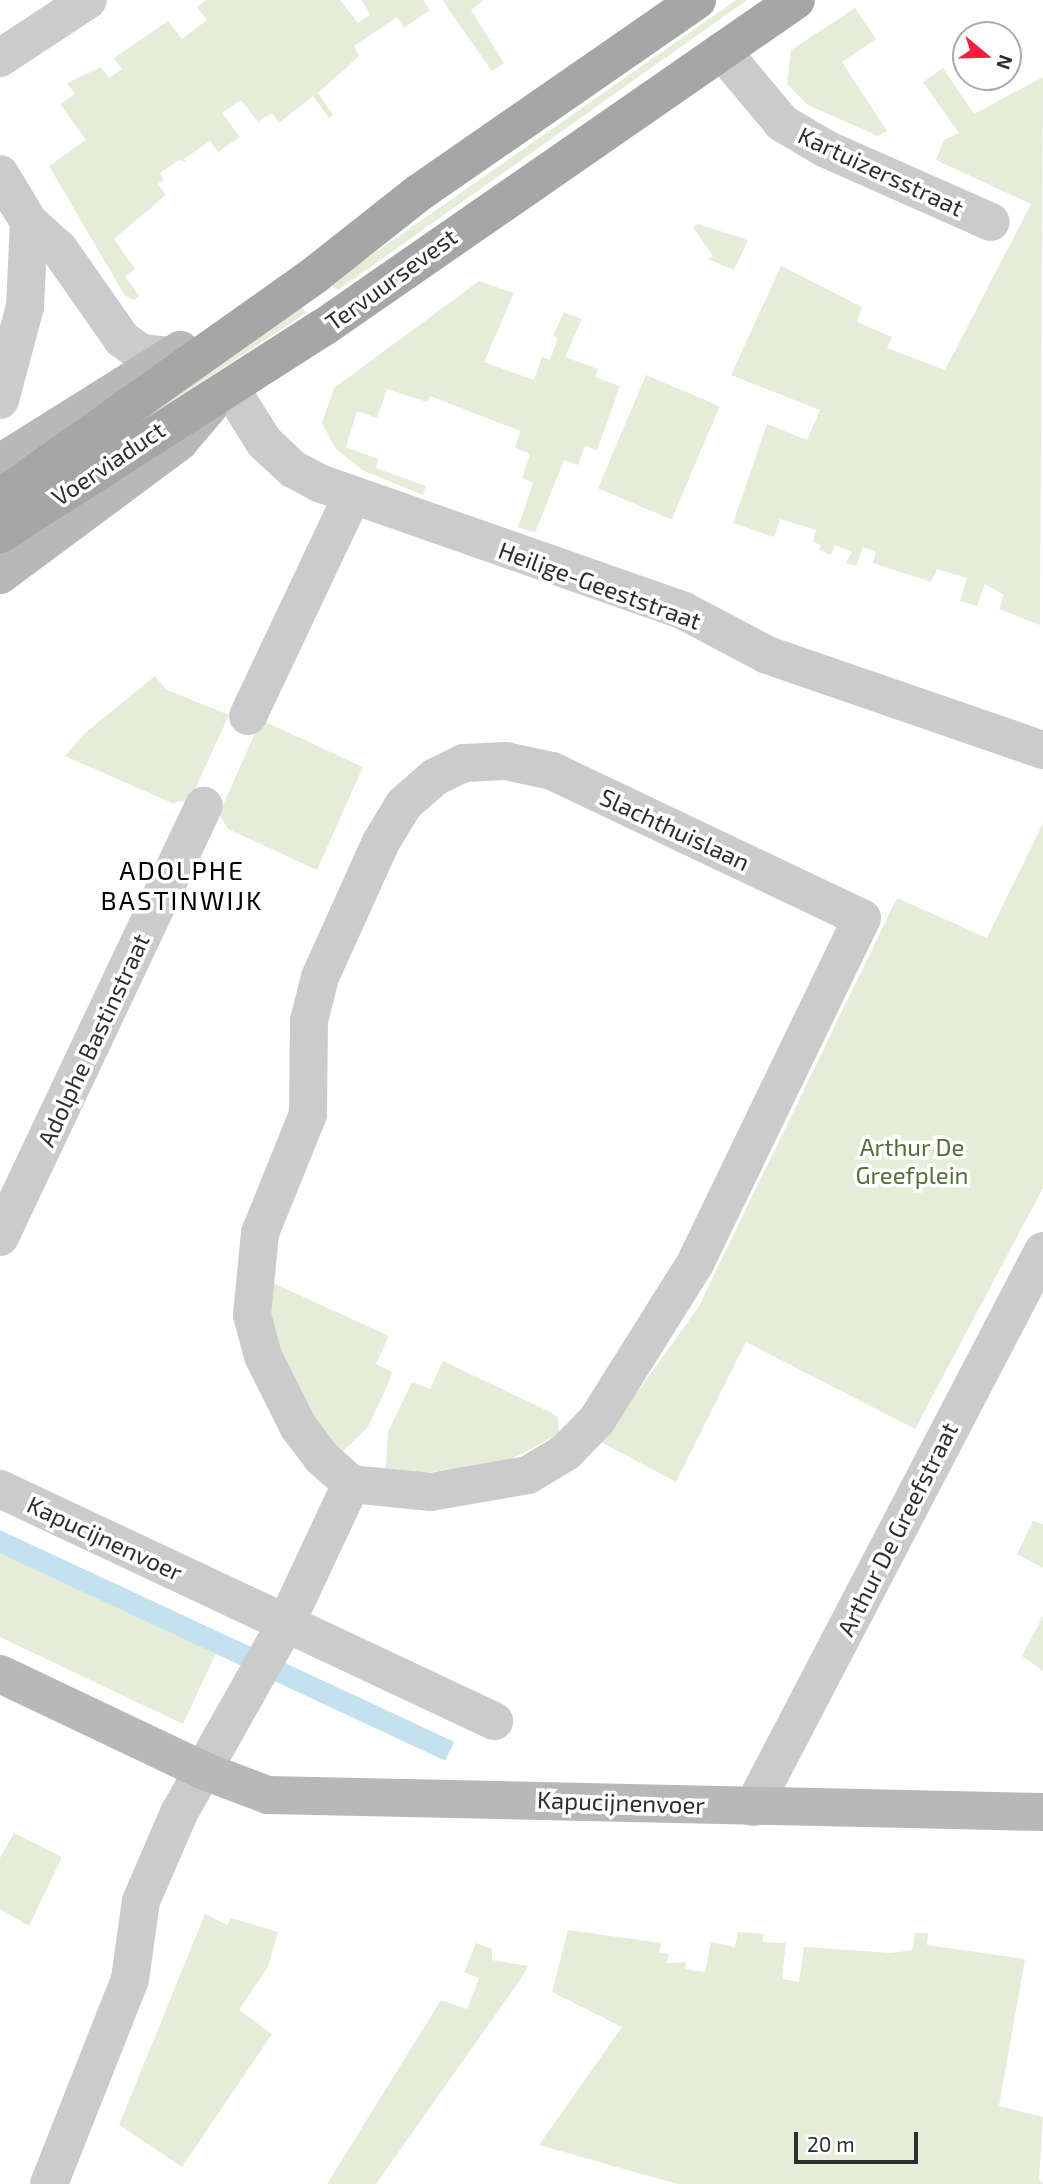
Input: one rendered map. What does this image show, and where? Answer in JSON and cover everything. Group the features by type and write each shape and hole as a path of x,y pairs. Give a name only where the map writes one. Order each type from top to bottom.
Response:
{"main road":[{"name":"Tervuursevest","path":"100,429 316,274 420,192 697,0"},
{"name":"Tervuursevest","path":"224,392 796,0"},
{"name":"Voerviaduct","path":"0,534 224,392"},
{"name":"Voerviaduct","path":"0,498 100,429"}],"street":[{"path":"0,58 88,0"},
{"name":"Kartuizersstraat","path":"722,51 782,123 826,149 991,222"},
{"path":"0,174 29,222 59,249 83,291 128,345 150,355 172,356"},
{"path":"0,400 24,307 29,222"},
{"name":"Tervuursevest","path":"0,463 172,356 277,279 316,274"},
{"name":"Tervuursevest","path":"0,575 179,442 224,392"},
{"name":"Heilige-Geeststraat","path":"224,392 258,435 293,469 352,496 684,611 767,655 1043,750"},
{"path":"248,716 352,496"},
{"name":"Slachthuislaan","path":"506,761 552,771 862,918 696,1262 597,1420 566,1452 528,1475 431,1492 352,1484 322,1458 298,1426 263,1356 252,1315 252,1277 260,1233 308,1114 309,1021 320,977 404,804 435,777 464,763 506,761"},
{"name":"Adolphe Bastinstraat","path":"0,1237 205,806"},
{"name":"Arthur De Greefstraat","path":"753,1807 1043,1251"},
{"path":"49,2184 130,1979 141,1901 179,1813 204,1772 259,1663 286,1623 352,1484"},
{"name":"Kapucijnenvoer","path":"0,1489 494,1721"},
{"name":"Kapucijnenvoer","path":"0,1674 204,1772 268,1795 295,1798 1043,1812"}],"green space":[{"path":"206,0 340,0 358,23 370,15 362,0 423,0 430,10 404,28 397,17 354,46 359,56 318,93 333,115 329,118 313,96 279,123 272,113 258,122 241,100 222,113 240,137 218,152 210,141 184,159 187,163 179,160 160,173 164,180 158,184 166,195 114,239 135,269 125,276 139,296 134,300 125,296 49,166 86,140 60,104 75,94 67,83 101,67 109,78 122,69 114,58 168,21 182,39 207,20 197,7"},
{"path":"442,0 484,0 471,10 504,63 492,71"},
{"path":"736,0 747,0 338,290 333,287 332,283"},
{"path":"855,8 876,39 842,62 887,131 878,136 808,105 787,84 791,50"},
{"path":"943,68 952,81 952,91 958,91 974,114 1017,91 1022,91 1022,88 1043,77 1040,625 999,609 1004,595 985,584 977,606 960,601 967,578 937,569 931,582 873,563 876,552 863,547 856,566 846,563 852,552 835,545 831,555 819,550 821,545 813,542 816,530 780,519 774,537 733,523 767,424 807,440 820,410 731,375 781,266 862,307 857,322 892,337 887,348 945,370 1031,204 936,160 944,140 959,133 923,82"},
{"path":"698,224 748,240 734,270 708,259 713,256 693,227"},
{"path":"479,281 514,293 484,362 534,380 542,357 550,360 558,338 553,335 564,312 582,319 565,357 598,369 595,377 620,386 597,450 585,446 578,465 564,460 535,533 518,527 533,483 522,478 530,454 515,448 520,431 430,396 427,402 387,389 377,418 357,411 346,447 378,459 376,468 426,486 423,495 362,470 335,448 322,423 334,388"},
{"path":"301,305 306,313 0,515"},
{"path":"646,375 720,406 672,519 598,488"},
{"path":"155,676 167,690 229,715 190,800 172,803 65,756 85,733"},
{"path":"261,720 363,767 317,870 228,829 219,814"},
{"name":"Arthur De Greefplein","path":"1043,823 1043,1188 915,1429 746,1342 676,1482 601,1442 698,1308 897,898 987,938"},
{"path":"273,1283 389,1336 376,1364 392,1372 389,1382 368,1427 340,1454 308,1416 264,1312"},
{"path":"443,1361 558,1417 559,1434 502,1464 385,1477 388,1432 412,1382 430,1389"},
{"path":"1033,1521 1043,1524 1043,1568 1017,1554"},
{"path":"0,1551 216,1653 183,1724 0,1637"},
{"path":"1043,1616 1043,1671 1022,1656"},
{"path":"14,1833 62,1857 29,1926 0,1909 0,1858"},
{"path":"205,1914 227,1925 231,1918 278,1932 268,1967 239,2010 272,2034 182,2167 119,2125"},
{"path":"568,1930 661,1943 659,1953 669,1954 667,1963 686,1962 685,1969 705,1972 711,1942 735,1947 738,1932 764,1934 762,1942 786,1943 782,1979 799,1982 804,1947 891,1953 912,1950 915,1933 928,1933 927,1945 1025,1959 999,2106 1043,2117 1039,2179 1043,2184 677,2184 539,2145 622,2027 552,1992"},
{"path":"476,1943 492,1949 492,1960 528,1966 522,1977 376,2184 327,2184 441,2000 467,2009 479,1978 464,1972"}],"water":[{"path":"0,1530 454,1742 445,1761 0,1553"}],"district":[{"name":"ADOLPHE BASTINWIJK","path":"182,885"}]}
